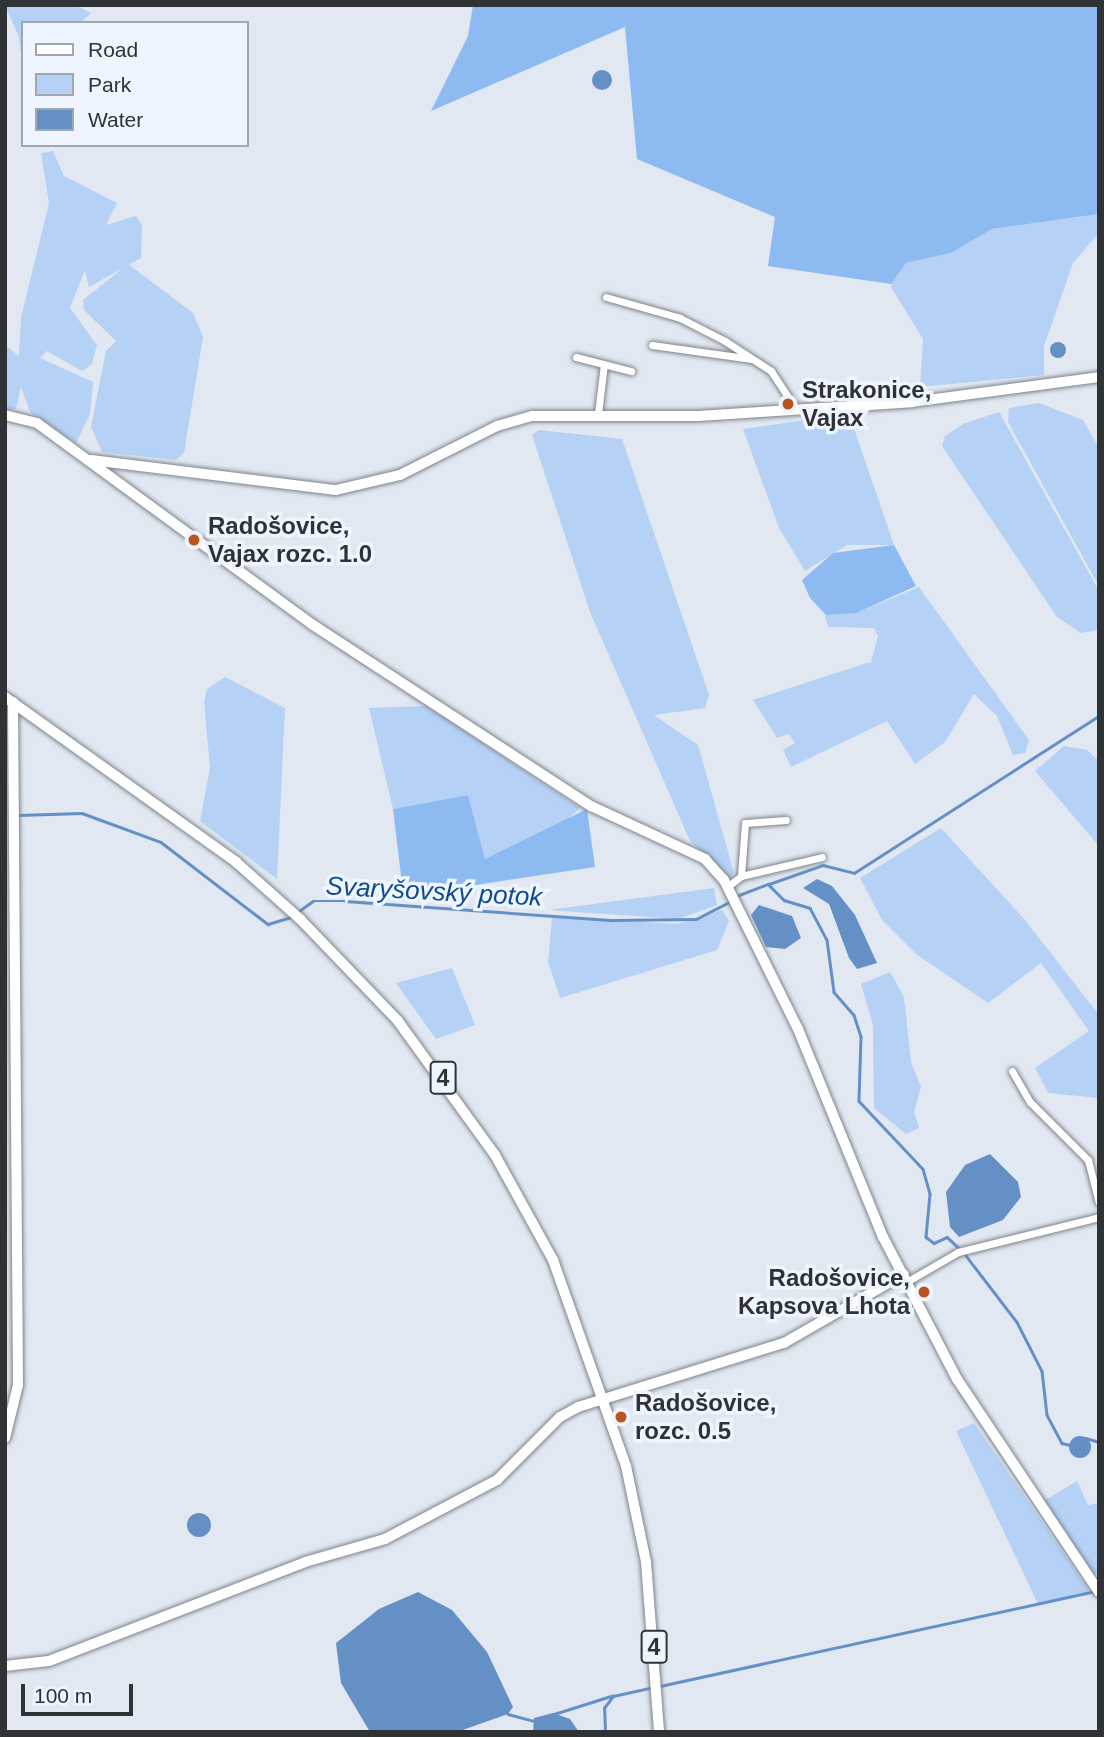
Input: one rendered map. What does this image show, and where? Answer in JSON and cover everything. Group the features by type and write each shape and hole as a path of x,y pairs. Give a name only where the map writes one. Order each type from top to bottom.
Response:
{"main road":[{"name":"4","path":"9,700 236,862 289,908 398,1021 495,1155 552,1260 606,1397 646,1562 659,1732"}],"street":[{"path":"606,297 680,318 756,360 779,380 796,409"},
{"path":"652,345 756,360"},
{"path":"576,357 631,371"},
{"path":"598,414 604,364"},
{"path":"90,460 336,490 400,475 497,426 534,416 796,409 912,402 1099,377"},
{"path":"5,415 37,424 90,460 124,491 313,625 591,806 680,842 705,859 727,887 798,1029 883,1237 957,1379 1099,1592"},
{"path":"5,1438 18,1385 15,802 9,700"},
{"path":"741,876 746,823 786,820"},
{"path":"727,887 741,876 822,858"},
{"path":"1012,1071 1030,1102 1088,1160 1099,1203"},
{"path":"5,1666 49,1661 402,1531 497,1480 560,1417 606,1397 784,1343 962,1251 1099,1217"},
{"path":"5,1220 18,1221"}],"green space":[{"path":"5,5 75,5 91,13 82,21 21,21 21,56 19,37"},
{"path":"53,151 64,176 117,203 106,225 136,216 142,225 141,258 89,287 85,270 70,308 97,345 92,364 82,371 47,351 40,358 93,382 90,414 76,443 30,412 21,387 16,409 5,410 5,345 19,356 21,318 49,203 41,153"},
{"path":"1099,214 1099,233 1073,263 1044,346 1044,375 920,387 923,339 891,287 894,272 906,263 951,253 992,229"},
{"path":"128,264 193,313 203,337 184,453 176,460 102,452 91,427 106,351 116,341 84,310 83,300"},
{"path":"1039,403 1083,420 1099,448 1099,586 1008,422 1009,408"},
{"path":"999,412 1099,591 1099,630 1081,633 1057,617 942,446 945,436 963,424"},
{"path":"849,414 894,545 847,545 805,571 779,528 743,429"},
{"path":"539,430 622,439 709,695 705,708 654,715 698,745 734,873 729,879 690,841 590,612 532,435"},
{"path":"919,587 1029,740 1025,753 1013,755 997,716 974,694 945,742 915,764 887,721 791,767 783,750 795,743 789,734 777,738 753,700 870,662 869,669 878,636 874,628 828,627 825,615 858,612"},
{"path":"225,677 285,708 277,879 200,821 210,768 204,702 207,689"},
{"path":"427,706 580,808 557,829 485,859 468,795 393,809 369,708"},
{"path":"1064,746 1087,750 1099,761 1099,846 1035,771"},
{"path":"941,828 1025,920 1099,1015 1099,1098 1048,1093 1035,1068 1089,1031 1041,963 988,1003 916,954 882,920 860,878"},
{"path":"714,888 717,905 678,919 548,910"},
{"path":"722,910 729,921 717,950 560,998 548,962 552,917 678,924"},
{"path":"452,968 475,1025 436,1039 396,983"},
{"path":"890,972 904,997 911,1062 921,1087 914,1112 919,1128 906,1134 874,1108 873,1025 861,984"},
{"path":"974,1423 1089,1590 1087,1592 1038,1604 956,1431"},
{"path":"1077,1481 1088,1505 1099,1503 1099,1570 1092,1577 1042,1502"}],"shaded area":[{"path":"473,5 1099,5 1099,214 992,229 951,253 906,263 891,284 768,266 775,217 637,159 625,27 431,111 468,36"},
{"path":"894,545 916,586 856,613 826,615 810,598 802,580 833,553"},
{"path":"468,795 485,859 587,809 595,867 449,889 402,884 393,809"}],"water":[{"path":"602,70 609,73 612,80 609,87 602,90 595,87 592,80 595,73"},
{"path":"1055,342 1061,342 1066,350 1064,356 1055,358 1050,353 1050,347"},
{"path":"817,879 832,886 855,915 877,963 857,969 849,958 829,904 803,888"},
{"path":"759,905 792,916 801,938 785,949 766,947 751,915"},
{"path":"990,1154 1018,1182 1021,1197 1003,1220 959,1237 950,1227 946,1192 965,1165"},
{"path":"1080,1436 1088,1439 1091,1447 1088,1455 1080,1458 1072,1455 1069,1447 1072,1439"},
{"path":"199,1513 208,1516 211,1525 208,1534 199,1537 190,1534 187,1525 190,1516"},
{"path":"418,1592 452,1610 487,1652 513,1707 508,1714 457,1732 370,1732 341,1683 336,1643 379,1609"},
{"path":"553,1713 570,1719 579,1732 533,1732 534,1718"}],"waterway":[{"path":"769,884 823,865 854,873 1099,716"},
{"name":"Svaryšovský potok","path":"18,815 82,813 161,842 268,924 294,916"},
{"name":"Svaryšovský potok","path":"739,895 768,884 784,900 810,908 827,940 834,992 854,1015 861,1037 859,1101 923,1169 930,1194 926,1237 934,1243 947,1237 959,1248"},
{"name":"Svaryšovský potok","path":"299,911 313,901 345,901 613,920 696,919 728,903"},
{"name":"Svaryšovský potok","path":"964,1253 1017,1322 1042,1371 1047,1415 1062,1443 1070,1445"},
{"name":"Svaryšovský potok","path":"1086,1438 1099,1442"},
{"path":"660,1686 1094,1591"},
{"path":"605,1732 604,1708 613,1696 654,1687"},
{"path":"554,1714 611,1696"},
{"path":"508,1714 535,1721"}],"place":[{"name":"Strakonice, Vajax","path":"788,404"},
{"name":"Radošovice, Vajax rozc. 1.0","path":"194,540"},
{"name":"Radošovice, Kapsova Lhota","path":"924,1292"},
{"name":"Radošovice, rozc. 0.5","path":"621,1417"}]}
